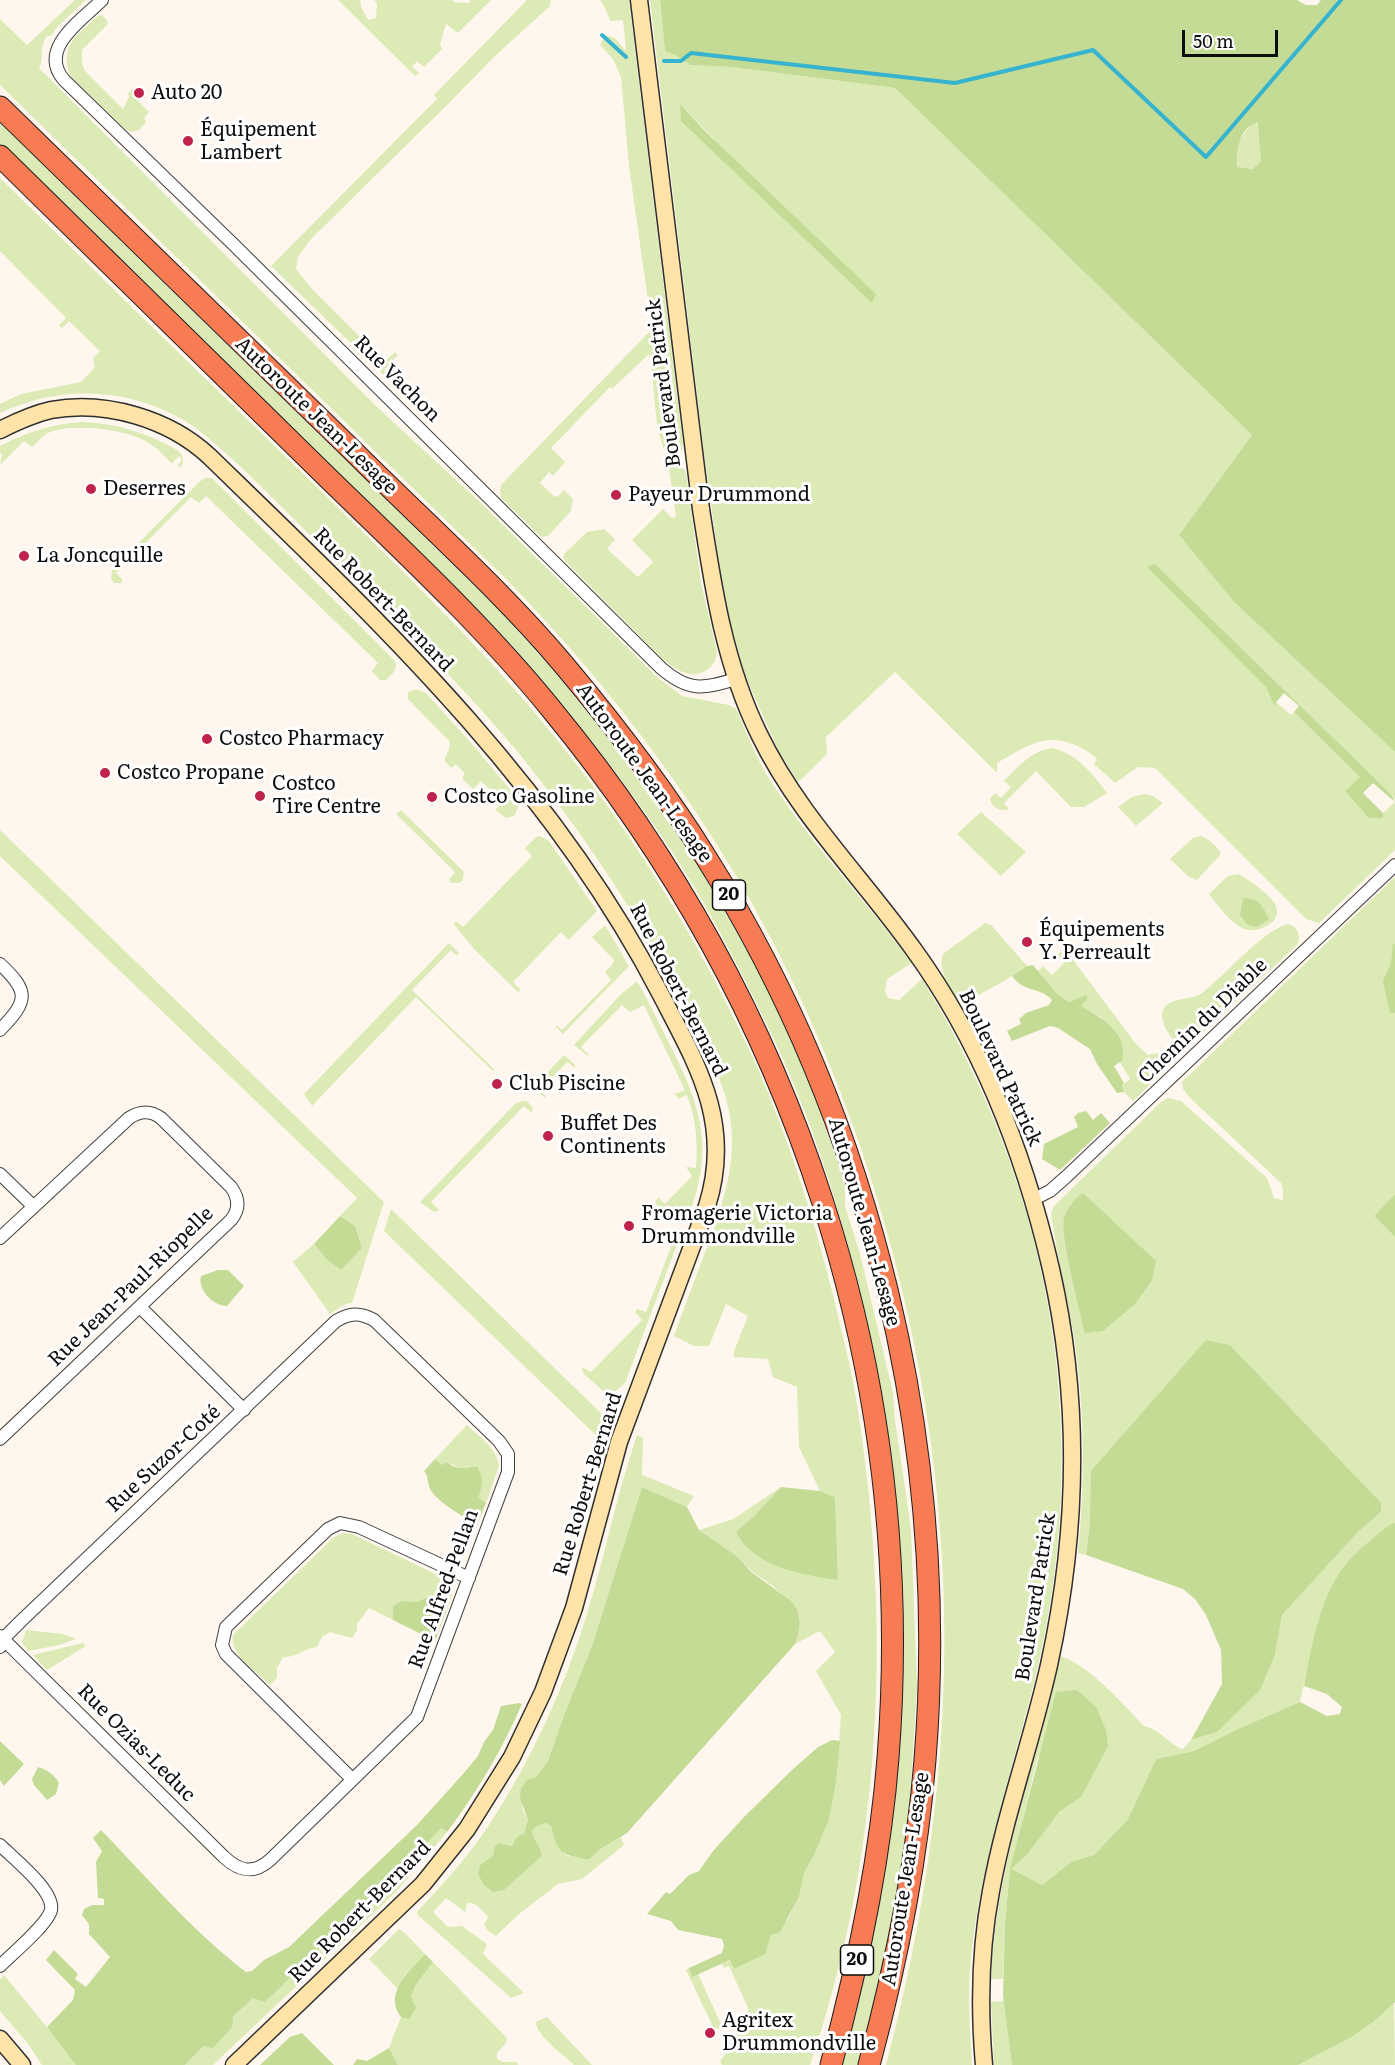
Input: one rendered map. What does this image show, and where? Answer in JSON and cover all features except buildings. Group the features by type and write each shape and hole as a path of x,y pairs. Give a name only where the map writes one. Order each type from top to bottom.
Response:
{"highway":[{"name":"Autoroute Jean-Lesage","path":"0,107 491,586 559,659 646,770 704,853 759,950 803,1041 846,1151 881,1269 909,1399 927,1545 929,1691 922,1795 902,1924 884,2009 869,2065"},
{"name":"Autoroute Jean-Lesage","path":"0,156 452,599 532,685 609,783 684,895 733,983 774,1071 796,1123 818,1186 855,1320 879,1450 891,1576 891,1709 880,1828 862,1938 831,2062"}],"street":[{"name":"Rue Vachon","path":"102,0 58,45 55,57 57,70 64,80 661,668 682,683 699,688 736,680"},
{"name":"Boulevard Patrick","path":"639,0 700,509 717,609 736,680 758,734 794,796 912,947 958,1020 1008,1127 1034,1199 1052,1272 1066,1355 1072,1421 1073,1491 1068,1549 1052,1647 1001,1845 988,1905 981,1981 984,2065"},
{"name":"Rue Robert-Bernard","path":"0,430 27,417 51,411 76,408 100,409 128,414 162,425 183,436 209,456 446,694 504,759 544,810 594,880 646,966 698,1068 714,1118 717,1159 707,1206 616,1449 574,1608 543,1692 520,1741 484,1804 423,1884 234,2065"},
{"name":"Chemin du Diable","path":"1034,1199 1050,1191 1067,1176 1395,865"},
{"path":"0,963 19,984 22,1002 17,1012 0,1030"},
{"name":"Rue Jean-Paul-Riopelle","path":"0,1439 231,1220 238,1203 231,1187 161,1118 144,1112 129,1118 33,1206"},
{"path":"0,1174 33,1206 0,1238"},
{"path":"140,1307 244,1410"},
{"name":"Rue Suzor-Coté","path":"1,1641 336,1321 355,1313"},
{"name":"Rue Alfred-Pellan","path":"248,1870 265,1864 417,1717 508,1472 509,1461 506,1448 374,1320 355,1313"},
{"path":"352,1779 226,1654 222,1645 226,1627 328,1529 340,1523 359,1527 469,1578"},
{"name":"Rue Ozias-Leduc","path":"1,1641 224,1857 235,1867 248,1870"},
{"path":"0,1845 45,1890 51,1902 51,1909 45,1922 0,1966"},
{"path":"0,2039 22,2065"}],"green space":[{"path":"75,0 86,0 57,27 51,36 47,36 39,68 375,405 484,506 657,677 682,696 729,705 736,709 760,763 786,804 912,963 887,979 885,991 888,998 899,1000 922,979 967,1061 1004,1145 1032,1232 1050,1320 1060,1409 1061,1500 1052,1591 1034,1683 987,1860 974,1932 969,1993 972,2065 886,2065 915,1938 935,1810 942,1724 944,1614 938,1504 923,1394 901,1284 870,1176 832,1072 787,970 735,874 685,796 601,685 541,615 509,582 0,85 0,19 27,45"},
{"path":"338,0 360,0 368,20 376,18 377,4 374,0 453,0 453,2 469,3 470,0 491,0 458,33 446,24 440,44 442,49 424,67 417,61 412,67 419,73 415,76"},
{"path":"527,0 551,0 550,6 494,57 311,239 298,257 296,269 314,291 369,346 380,366 395,352 398,355 384,370 397,383 394,385 271,266 437,99 434,95"},
{"path":"600,0 629,0 683,444 681,452 675,456 668,456 663,446 657,421 649,354 612,389 610,387 551,448 565,462 553,476 549,472 540,483 554,496 558,497 564,490 573,499 571,511 548,536 541,537 502,499 501,485 652,329 629,166 621,77 613,59 600,45 605,35 615,38 626,51 623,20 610,21"},
{"path":"650,0 660,0 665,51 690,65 732,67 895,88 1252,435 1179,535 1234,602 1395,752 1395,800 1155,564 1266,687 1275,706 1276,702 1291,715 1294,712 1361,777 1345,791 1383,818 1383,813 1395,802 1395,850 1319,923 1306,919 1155,768 1138,767 1115,783 1094,764 1097,759 1088,752 1073,744 1052,740 1033,744 997,763 997,773 895,672 826,737 827,754 798,782 779,752 744,673 724,600 704,453","holes":["681,105 872,302 682,121"]},
{"path":"660,0 1297,0 1306,5 1317,5 1321,0 1395,0 1395,752 1234,602 1179,535 1252,435 895,88 732,67 690,65 665,51","holes":["1258,122 1261,161 1253,169 1237,167 1240,140 1247,129"]},
{"path":"102,15 108,24 82,50 82,64 85,71 123,109 129,97 128,94 133,88 135,91 132,95 149,112 144,118 146,122 139,130 131,132 124,128 71,77 67,57 68,49 83,29"},
{"path":"680,104 705,131 876,294 872,303 681,121"},
{"path":"1259,122 1261,161 1254,169 1236,167 1236,145 1251,124"},
{"path":"0,123 498,609 553,670 613,744 695,860 754,963 809,1082 845,1183 845,1206 860,1254 893,1393 911,1529 917,1688 908,1829 898,1890 872,2014 858,2065 842,2065 866,1972 884,1879 896,1786 902,1694 902,1600 896,1507 884,1413 857,1281 825,1167 782,1057 731,953 681,865 652,822 554,694 468,600 0,144"},
{"path":"0,178 389,558 515,689 573,760 649,868 695,944 755,1062 790,1150 810,1211 848,1356 869,1493 875,1576 877,1658 874,1741 866,1823 853,1905 834,1986 810,2065 722,2065 720,2062 733,2042 736,2043 738,2015 749,2010 729,1966 724,1968 722,1964 731,1960 734,1968 767,1943 771,1935 788,1919 799,1897 804,1873 829,1820 836,1783 841,1715 816,1671 835,1652 820,1631 795,1644 800,1623 797,1609 774,1587 750,1570 738,1557 699,1530 733,1519 781,1487 736,1532 811,1576 838,1579 835,1497 820,1491 799,1447 797,1387 773,1377 768,1359 734,1357 734,1351 748,1316 726,1304 709,1346 694,1346 674,1336 713,1230 729,1174 732,1136 730,1116 717,1072 666,971 628,906 586,842 517,751 423,649 228,455 183,420 151,405 130,399 108,395 65,395 21,404 0,413 0,404 21,394 81,382 95,367 93,358 100,351 69,321 62,328 59,325 66,318 0,251"},
{"path":"81,422 120,427 156,439 179,451 182,457 183,464 180,468 178,465 182,460 179,456 172,463 175,467 162,453 138,437 97,429 68,428 46,434 32,447 24,441 0,465 2,454 0,446 40,429"},
{"path":"674,466 684,469 686,473 701,583 717,652 713,664 699,674 680,671 662,658 563,557 587,532 604,529 615,539 607,549 638,577 653,562 632,540 663,509 672,518 676,517 669,468"},
{"path":"205,478 212,478 395,661 394,672 386,680 380,680 372,671 378,663 206,496 199,503 191,497 116,573 122,579 122,583 114,583 111,578 112,570"},
{"path":"1155,564 1391,794 1395,802 1373,783 1363,793 1383,813 1383,818 1369,818 1345,791 1360,777 1294,712 1299,706 1284,693 1276,702 1275,707 1266,687 1147,567"},
{"path":"416,689 426,693 517,798 519,805 514,816 506,818 495,810 503,802 481,781 473,789 462,778 465,774 456,764 451,768 445,761 450,747 449,741 408,699 408,692"},
{"path":"1053,748 1077,760 1107,793 1084,807 1071,807 1036,771 1004,803 1009,809 1000,810 993,805 990,799 995,793 1001,798 1011,787 1004,781 1020,765 1038,752"},
{"path":"1144,794 1153,796 1163,803 1136,826 1118,807 1132,797"},
{"path":"401,810 464,872 463,880 459,883 451,883 449,879 455,872 396,814"},
{"path":"981,812 1026,852 1001,876 957,834"},
{"path":"0,830 384,1202 352,1303 345,1304 330,1314 293,1262 314,1244 327,1260 341,1270 362,1248 355,1226 340,1216 357,1198 0,856"},
{"path":"540,836 549,841 597,911 569,940 561,932 513,982 521,990 518,992 474,949 453,923 457,922 463,927 532,856 525,848"},
{"path":"1201,836 1216,846 1220,855 1197,880 1189,877 1170,859 1193,838"},
{"path":"1238,874 1258,887 1275,904 1276,917 1268,926 1254,930 1242,928 1228,918 1209,894 1228,876"},
{"path":"1395,877 1395,1194 1374,1216 1395,1237 1395,1523 1389,1525 1352,1557 1319,1618 1300,1702 1194,1751 1156,1759 1128,1819 1094,1855 1071,1862 1042,1885 1010,1870 1003,1979 991,1979 994,1938 1008,1857 1060,1656 1071,1660 1093,1676 1116,1696 1144,1726 1155,1730 1183,1749 1191,1740 1217,1732 1275,1654 1282,1615 1358,1532 1381,1512 1380,1503 1230,1345 1206,1340 1090,1525 1086,1555 1078,1553 1083,1474 1081,1396 1075,1343 1051,1213 1054,1206 1162,1101 1168,1098 1181,1101 1267,1178 1274,1198 1283,1200 1281,1183 1190,1098 1183,1089 1182,1082","holes":["1075,1285 1111,1322 1103,1331 1085,1332","1038,1756 1081,1797 1059,1812 1011,1868"]},
{"path":"1243,898 1260,904 1269,919 1257,927 1248,925 1240,915"},
{"path":"985,923 991,925 1027,966 960,1005 944,974 943,954"},
{"path":"1288,924 1298,932 1298,944 1184,1050 1180,1047 1164,1025 1162,1013 1164,1008 1177,1000 1202,993 1266,936"},
{"path":"605,925 629,966 563,1034 555,1026 562,1030 611,980 605,972 614,960 592,937"},
{"path":"449,943 459,953 457,956 451,950 412,990 495,1070 493,1071 416,997 312,1106 304,1094"},
{"path":"1393,944 1395,944 1395,1013 1390,1013 1383,981 1391,963"},
{"path":"1065,949 1136,1044 1148,1055 1158,1053 1162,1073 1133,1101 1124,1092 1122,1085 1130,1079 1120,1062 1101,1017 1080,1006 1088,998 1071,1002 1058,995 1038,971 1043,966 1052,975 1064,963 1057,955"},
{"path":"1033,965 1058,995 1070,1002 1086,995 1088,998 1081,1006 1105,1021 1118,1034 1122,1042 1122,1061 1114,1066 1124,1083 1122,1085 1124,1092 1117,1093 1097,1064 1090,1049 1058,1028 1050,1026 1012,1041 1007,1031 1021,1024 1019,1019 1026,1013 1049,1005 1052,1000 1042,993 1021,985 1012,976 1027,966"},
{"path":"637,981 682,1069 697,1110 701,1129 701,1169 697,1191 689,1215 686,1217 659,1208 655,1203 658,1197 665,1204 692,1176 686,1167 696,1168 696,1140 687,1095 678,1099 675,1094 685,1090 644,1005 630,1012 622,1005 581,1047 588,1056 574,1045 620,995"},
{"path":"564,1055 575,1065 575,1068 567,1062 540,1090 546,1096 545,1098 535,1089 535,1085"},
{"path":"527,1101 533,1108 532,1113 524,1106 431,1202 439,1210 434,1212 420,1202 515,1104"},
{"path":"1086,1111 1093,1120 1101,1113 1110,1123 1060,1170 1042,1159 1044,1144 1078,1127 1074,1117"},
{"path":"1083,1193 1156,1261 1152,1280 1135,1304 1103,1331 1085,1333 1064,1228 1064,1219 1069,1208"},
{"path":"1395,1194 1395,1237 1374,1216"},
{"path":"391,1209 610,1422 603,1442 384,1231"},
{"path":"340,1216 355,1226 362,1248 341,1270 327,1260 314,1244"},
{"path":"666,1232 678,1237 678,1242 625,1383 616,1391 603,1391 583,1373 582,1367 591,1372 642,1320 635,1312 637,1309 646,1312 674,1239 664,1234"},
{"path":"218,1270 228,1270 244,1286 227,1306 212,1300 201,1286 201,1276"},
{"path":"1206,1340 1230,1345 1381,1503 1381,1512 1358,1532 1282,1615 1275,1654 1260,1690 1217,1732 1191,1740 1222,1684 1221,1650 1206,1615 1195,1599 1183,1589 1086,1555 1090,1524 1091,1471"},
{"path":"467,1425 487,1443 498,1460 499,1466 486,1503 478,1499 469,1466 461,1469 448,1462 442,1465 435,1459"},
{"path":"637,1435 643,1438 642,1475 694,1496 687,1507 642,1487 592,1646 548,1761 536,1777 522,1808 528,1820 524,1834 512,1846 499,1843 493,1856 481,1864 504,1890 542,1856 532,1831 545,1823 551,1826 565,1855 589,1860 599,1850 621,1837 624,1845 582,1879 558,1884 519,1914 496,1936 484,1925 488,1917 474,1904 467,1903 465,1912 446,1898 433,1912 448,1927 462,1926 487,1944 483,1954 524,1993 511,1998 417,1912 463,1861 487,1828 518,1778 545,1725 568,1670 587,1614"},
{"path":"435,1459 442,1465 447,1462 459,1468 477,1467 480,1471 482,1486 478,1498 486,1503 477,1525 445,1504 430,1489 424,1471"},
{"path":"642,1487 687,1507 699,1530 738,1557 750,1571 791,1601 797,1609 800,1623 795,1644 627,1833 599,1850 589,1860 562,1852 556,1843 551,1826 545,1823 537,1826 532,1831 542,1856 504,1890 493,1892 483,1884 478,1873 481,1864 493,1856 495,1846 499,1843 512,1846 517,1837 524,1834 528,1820 520,1798 521,1788 527,1780 536,1777 548,1761 592,1646"},
{"path":"781,1487 820,1491 835,1497 838,1580 795,1572 767,1561 754,1554 736,1532"},
{"path":"1395,1523 1395,2002 1372,2023 1350,2038 1298,2065 1012,2065 1003,1996 1005,1924 1010,1869 1056,1692 1077,1690 1096,1707 1106,1730 1108,1746 1081,1797 1059,1812 1028,1853 1011,1869 1042,1885 1071,1862 1094,1855 1128,1819 1156,1759 1194,1751 1300,1702 1327,1716 1340,1714 1342,1707 1327,1694 1304,1686 1320,1617 1333,1585 1353,1556 1389,1525"},
{"path":"343,1533 352,1534 450,1581 453,1592 446,1612 445,1595 416,1602 400,1601 393,1606 393,1620 369,1608 357,1624 357,1630 352,1638 330,1632 322,1637 317,1647 293,1656 283,1657 277,1668 277,1678 270,1685 240,1656 235,1649 233,1635 334,1537"},
{"path":"437,1594 445,1595 446,1612 435,1641 393,1620 393,1606 401,1601 416,1602"},
{"path":"26,1630 63,1634 76,1639 28,1651 22,1642"},
{"path":"83,1643 86,1646 47,1670 33,1655"},
{"path":"522,1704 497,1754 469,1802 447,1832 441,1828 265,2002 253,1998 233,2017 232,2027 213,2048 204,2046 185,2065 76,2065 47,2027 73,2000 75,1990 46,1960 54,1950 78,1974 75,1979 86,1987 110,1957 89,1934 89,1924 82,1915 84,1909 92,1905 104,1905 104,1899 98,1898 96,1862 102,1851 93,1838 101,1830 207,1939 246,1972 252,1971 264,1960 289,1947 417,1825 478,1756 493,1730 501,1706"},
{"path":"832,1740 840,1741 836,1783 829,1820 804,1873 799,1897 780,1932 771,1935 765,1954 734,1969 730,1960 692,1977 689,1968 722,1953 724,1946 722,1939 678,1930 671,1921 647,1914 666,1892 670,1894 689,1875 699,1871 713,1851 743,1818 792,1770 818,1747"},
{"path":"0,1741 24,1764 4,1786 0,1780"},
{"path":"38,1767 50,1773 59,1783 56,1794 47,1800 34,1785 32,1779"},
{"path":"441,1828 447,1832 396,1892 213,2065 185,2065 253,1998 374,1895"},
{"path":"399,1929 425,1954 404,1976 398,1989 369,1959"},
{"path":"425,1954 433,1962 415,1986 411,1997 416,2008 409,2019 401,2017 396,2008 396,1991 406,1975"},
{"path":"433,1962 507,2038 506,2043 497,2053 497,2059 503,2062 517,2062 518,2065 398,2065 389,2048 401,2017 409,2018 414,2006 411,1997 415,1986"},
{"path":"689,1968 692,1976 698,1974 721,2024 719,2029 713,2027 686,1970"},
{"path":"4,1975 76,2065 42,2065 28,2044 0,2011 0,1980"},
{"path":"1004,2001 1012,2065 994,2065 991,2002"},
{"path":"1394,2002 1395,2065 1298,2065 1350,2038 1372,2023"},
{"path":"547,2017 592,2065 574,2065 545,2039 536,2022"},
{"path":"302,2033 334,2065 260,2065 290,2037"},
{"path":"389,2048 398,2065 353,2065 357,2059 367,2061"}],"waterway":[{"path":"664,61 681,61 691,53 955,83 1093,50 1206,157 1341,0"},
{"path":"602,35 626,57"}],"place":[{"name":"Auto 20","path":"139,93"},
{"name":"Équipement Lambert","path":"188,141"},
{"name":"Deserres","path":"91,489"},
{"name":"Payeur Drummond","path":"616,495"},
{"name":"La Joncquille","path":"24,556"},
{"name":"Costco Pharmacy","path":"207,739"},
{"name":"Costco Propane","path":"105,773"},
{"name":"Costco Tire Centre","path":"260,796"},
{"name":"Costco Gasoline","path":"432,797"},
{"name":"Équipements Y. Perreault","path":"1027,942"},
{"name":"Club Piscine","path":"497,1084"},
{"name":"Buffet Des Continents","path":"548,1136"},
{"name":"Fromagerie Victoria Drummondville","path":"629,1226"},
{"name":"Agritex Drummondville","path":"710,2033"}]}
